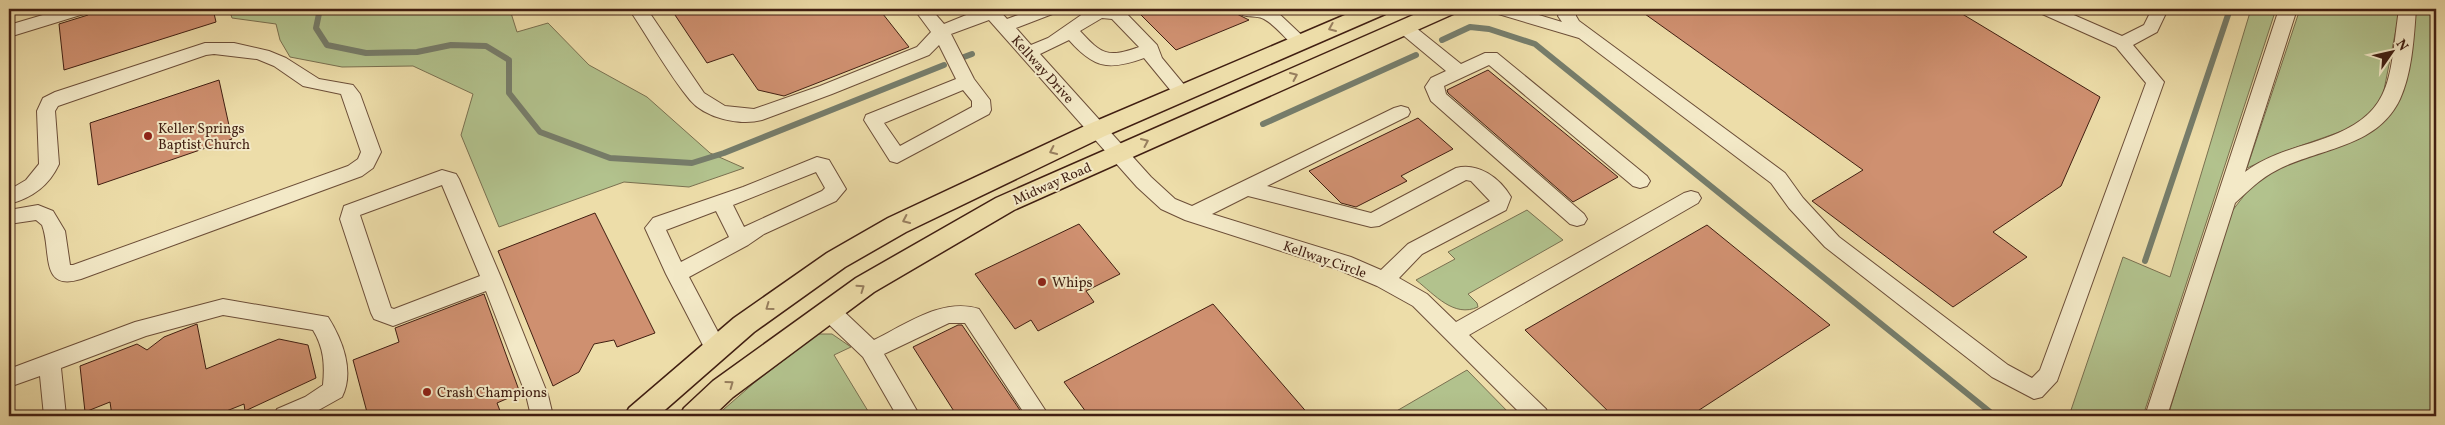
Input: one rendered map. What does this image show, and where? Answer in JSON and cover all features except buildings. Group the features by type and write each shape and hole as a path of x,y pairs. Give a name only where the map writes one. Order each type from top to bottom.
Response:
{"main road":[{"name":"Midway Road","path":"694,416 723,389 865,285 1005,204 1445,9"},
{"name":"Midway Road","path":"639,416 744,325 788,292 836,260 897,225 1097,130 1300,42 1364,11"}],"street":[{"path":"9,31 81,9"},
{"path":"638,9 697,97 721,112 755,116 923,51 941,32 991,10"},
{"path":"922,9 941,32 966,82 981,100 982,110 897,156 873,120 966,82"},
{"path":"1005,26 1049,9"},
{"path":"1244,9 1252,12 1268,13 1300,42"},
{"path":"1501,9 1586,34"},
{"path":"1568,9 1567,16 1573,24 1778,178 1796,204 1832,242 2000,372 2034,390 2049,375 2155,82 2122,43 2046,9"},
{"path":"2122,43 2151,28 2160,9"},
{"path":"2156,416 2288,9"},
{"path":"2227,199 2256,174 2276,162 2333,143 2360,131 2381,114 2388,106 2393,92 2408,9"},
{"name":"Kellway Drive","path":"991,10 1097,130"},
{"path":"1028,52 1057,40 1081,21 1104,12 1112,12 1118,15 1151,49 1153,59 1182,93"},
{"path":"1404,27 1459,72"},
{"path":"1069,30 1094,56 1103,60 1112,62 1151,49"},
{"path":"9,197 38,182 46,171 49,164 46,111 50,102 71,93 196,52 219,48 263,54 279,61 320,86 347,88 351,94 371,152 366,163 355,171 74,273 64,274 60,269 52,221 43,213 35,211 9,217"},
{"path":"1577,219 1438,97 1434,88 1438,82 1490,57 1640,181"},
{"path":"1192,215 1401,112"},
{"name":"Kellway Circle","path":"1097,130 1144,182 1168,204 1192,215 1344,263 1384,280 1420,300 1456,332 1538,416"},
{"path":"676,274 741,240 757,229 829,196 836,190 822,165 817,164 721,202 660,222 656,228 657,236 676,274 716,349"},
{"path":"1245,188 1371,220 1379,219 1462,172 1476,174 1501,197 1499,205 1415,249 1384,280"},
{"path":"492,280 393,318 382,313 350,218 351,211 442,177 449,179 492,280 537,395 542,416"},
{"path":"1456,332 1691,198"},
{"path":"721,202 741,240"},
{"path":"9,378 143,328 224,307 320,323 332,340 336,370 334,390 313,404 285,416"},
{"path":"829,312 871,351 909,416"},
{"path":"871,351 946,315 971,315 1038,416"},
{"path":"50,362 55,416"}],"green space":[{"path":"229,9 518,9 511,13 517,32 548,23 589,65 647,97 710,153 744,168 689,187 624,182 499,227 461,135 473,94 413,66 342,67 290,57 280,40 276,24 232,18"},
{"path":"2251,9 2276,9 2143,416 2069,416 2123,257 2170,277"},
{"path":"2300,9 2400,9 2383,95 2362,124 2283,152 2247,168"},
{"path":"2415,9 2436,9 2436,416 2168,416 2229,215 2253,184 2278,167 2365,135 2392,113 2402,86"},
{"path":"1527,210 1563,240 1468,294 1477,303 1478,307 1461,310 1453,307 1438,298 1416,280 1455,259 1448,252"},
{"path":"818,334 832,334 851,347 834,355 871,416 716,416 754,383"},
{"path":"1467,370 1512,416 1388,416"}],"waterway":[{"path":"320,9 316,28 327,45 366,53 417,52 451,45 486,46 509,60 509,93 540,132 610,158 692,163 724,153 944,65"},
{"path":"2145,261 2230,9"},
{"path":"1442,40 1470,27 1489,29 1535,44 1995,416"},
{"path":"964,57 972,54"},
{"path":"1263,124 1416,55"}],"place":[{"name":"Keller Springs Baptist Church","path":"148,136"},
{"name":"Whips","path":"1042,282"},
{"name":"Crash Champions","path":"427,392"}]}
